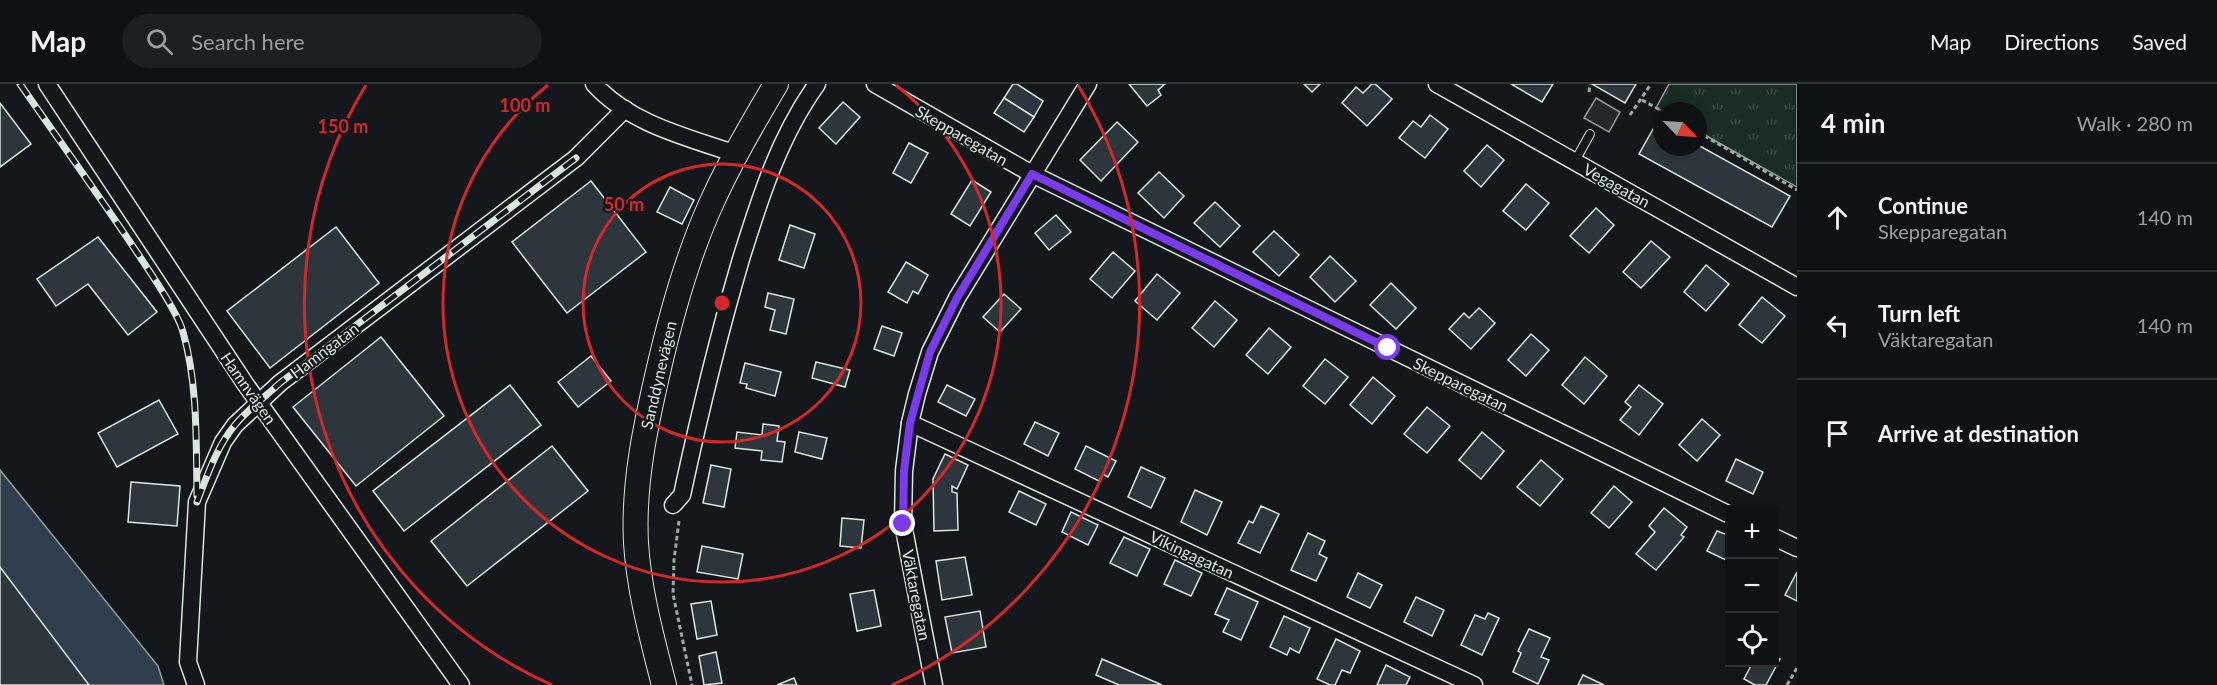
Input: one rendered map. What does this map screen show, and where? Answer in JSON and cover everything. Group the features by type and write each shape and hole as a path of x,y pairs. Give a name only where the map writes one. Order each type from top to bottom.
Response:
{"street":[{"name":"Hamnvägen","path":"47,84 258,403 461,685"},
{"path":"594,84 625,109 652,124 736,154"},
{"name":"Sanddynevägen","path":"664,685 640,581 635,504 640,457 650,403 675,304 711,204 736,154 776,84"},
{"path":"673,505 682,495 722,322 760,198 775,160 817,84"},
{"name":"Skepparegatan","path":"876,84 1032,174 1725,513"},
{"name":"Väktaregatan","path":"934,685 903,524 904,471 910,423 930,352 957,298 1088,84"},
{"name":"Vegagatan","path":"1437,84 1797,287"},
{"name":"Hamngatan","path":"196,685 188,662 197,502 223,442 235,424 280,383 576,158 625,109"},
{"name":"Vikingagatan","path":"910,423 1440,678 1474,685"},
{"path":"1779,539 1797,548"}],"lane":[{"path":"1575,161 1590,134"}],"path":[{"path":"1589,92 1590,84"},
{"path":"1630,115 1651,84"},
{"path":"1642,100 1653,106"},
{"path":"1707,137 1797,190"},
{"path":"673,505 680,515 674,560 673,594 692,685"},
{"path":"1787,685 1797,668"}],"green space":[{"path":"1669,84 1797,84 1797,187 1707,136 1707,102 1659,102"}],"shaded area":[{"path":"1596,98 1620,112 1609,132 1584,118"}],"water":[{"path":"0,470 158,666 164,685 0,685"}],"building":[{"path":"1013,84 1017,84 1043,101 1034,117 1004,98"},
{"path":"1129,84 1165,84 1158,90 1161,95 1147,106"},
{"path":"1304,84 1320,84 1312,92"},
{"path":"1372,84 1392,99 1367,126 1342,103 1356,87 1363,93"},
{"path":"1511,84 1553,84 1542,102"},
{"path":"1592,84 1636,84 1625,103"},
{"path":"1004,98 1034,117 1024,132 994,113"},
{"path":"843,102 860,117 836,144 819,128"},
{"path":"0,103 31,144 0,167"},
{"path":"1430,115 1448,129 1425,158 1399,138 1413,121 1421,127"},
{"path":"1117,122 1138,142 1101,181 1080,160"},
{"path":"1653,129 1653,156 1707,156 1707,150 1790,196 1772,227 1639,154"},
{"path":"909,143 928,153 911,183 893,173"},
{"path":"1487,145 1504,160 1481,187 1464,171"},
{"path":"1159,172 1184,196 1164,218 1138,193"},
{"path":"972,180 991,192 970,226 951,214"},
{"path":"591,181 646,252 567,313 512,242"},
{"path":"1526,184 1549,203 1526,230 1503,211"},
{"path":"670,187 694,200 682,224 657,212"},
{"path":"1215,202 1240,226 1220,247 1194,223"},
{"path":"1596,208 1614,225 1589,253 1570,236"},
{"path":"1056,215 1071,232 1049,250 1035,233"},
{"path":"790,225 815,234 804,268 779,260"},
{"path":"336,227 379,283 270,368 227,311"},
{"path":"1274,231 1299,255 1279,276 1253,252"},
{"path":"98,237 157,312 128,335 88,284 56,306 37,279"},
{"path":"1651,241 1670,257 1641,288 1623,272"},
{"path":"1113,252 1135,271 1112,298 1090,279"},
{"path":"1330,256 1356,281 1335,302 1310,277"},
{"path":"906,262 928,275 918,294 913,291 907,303 888,292"},
{"path":"1706,265 1729,284 1706,311 1684,292"},
{"path":"1157,274 1180,293 1157,320 1135,301"},
{"path":"1391,283 1416,308 1396,329 1370,305"},
{"path":"768,293 794,299 786,334 770,330 775,310 765,307"},
{"path":"1004,294 1021,309 1000,332 983,317"},
{"path":"1762,297 1785,316 1762,343 1739,325"},
{"path":"1215,301 1237,320 1214,347 1192,328"},
{"path":"1479,308 1495,323 1471,349 1449,329 1464,313 1469,318"},
{"path":"882,326 902,333 894,356 874,349"},
{"path":"1269,328 1291,347 1268,374 1246,355"},
{"path":"1531,334 1549,350 1526,376 1508,360"},
{"path":"381,337 444,416 356,486 293,407"},
{"path":"591,356 611,381 578,407 558,382"},
{"path":"1585,357 1607,376 1584,404 1562,385"},
{"path":"1325,359 1348,377 1325,404 1303,386"},
{"path":"816,362 850,370 845,387 812,378"},
{"path":"745,363 781,372 775,396 746,388 747,384 740,383"},
{"path":"1373,377 1395,396 1372,424 1350,405"},
{"path":"510,385 541,425 404,531 373,491"},
{"path":"947,385 975,399 966,416 938,402"},
{"path":"1639,385 1663,404 1639,435 1620,420 1631,407 1625,402"},
{"path":"159,400 178,434 117,467 98,433"},
{"path":"1427,407 1450,426 1427,453 1404,434"},
{"path":"1702,419 1720,435 1697,461 1679,445"},
{"path":"1035,422 1059,433 1048,456 1024,444"},
{"path":"763,424 779,426 777,441 785,442 782,462 761,460 762,451 735,448 737,432 762,435"},
{"path":"799,432 827,438 822,459 795,452"},
{"path":"1482,432 1504,451 1481,479 1459,460"},
{"path":"552,446 588,491 467,586 431,541"},
{"path":"1086,446 1116,461 1108,477 1103,474 1099,481 1075,469"},
{"path":"945,454 968,465 957,489 952,486 952,492 957,493 958,530 934,531 933,479"},
{"path":"1736,459 1763,472 1753,494 1726,481"},
{"path":"1541,460 1563,479 1540,506 1517,487"},
{"path":"711,465 731,469 724,507 703,503"},
{"path":"1141,467 1165,478 1151,508 1128,497"},
{"path":"131,482 180,486 177,526 128,522"},
{"path":"1614,486 1632,502 1609,528 1591,513"},
{"path":"1195,490 1222,502 1207,535 1181,522"},
{"path":"1019,491 1046,504 1036,525 1009,512"},
{"path":"1261,506 1279,514 1260,553 1238,543 1249,521 1253,523"},
{"path":"1664,508 1687,527 1681,535 1684,537 1656,570 1636,554 1655,532 1649,526"},
{"path":"1071,512 1098,525 1088,545 1062,532"},
{"path":"842,518 864,520 861,548 840,546"},
{"path":"1717,531 1725,534 1725,560 1707,551"},
{"path":"1308,533 1325,541 1319,554 1327,558 1316,581 1291,570"},
{"path":"1124,537 1150,549 1137,576 1110,563"},
{"path":"702,546 743,554 738,579 697,572"},
{"path":"965,557 972,595 942,600 936,561"},
{"path":"1175,560 1202,573 1191,596 1164,584"},
{"path":"0,567 89,685 0,685"},
{"path":"1797,572 1797,601 1785,595"},
{"path":"1358,573 1382,585 1370,608 1347,597"},
{"path":"1227,588 1258,602 1241,640 1223,632 1229,620 1215,614"},
{"path":"874,590 881,626 857,631 850,594"},
{"path":"1416,597 1444,610 1432,636 1404,622"},
{"path":"711,601 717,635 697,639 691,604"},
{"path":"980,611 986,647 952,653 945,617"},
{"path":"1488,613 1499,618 1482,655 1461,645 1475,615 1485,619"},
{"path":"1284,616 1310,628 1299,653 1290,648 1287,655 1270,647"},
{"path":"1529,629 1550,638 1541,657 1549,660 1538,684 1513,672 1521,653 1518,651"},
{"path":"1336,639 1360,651 1350,673 1342,670 1335,685 1330,685 1317,679"},
{"path":"716,652 722,683 704,685 699,656"},
{"path":"1102,659 1162,685 1119,685 1096,675"},
{"path":"1386,665 1410,677 1406,685 1377,685"},
{"path":"1750,667 1776,667 1766,685 1755,685 1744,679"},
{"path":"1583,675 1604,685 1578,685"},
{"path":"794,678 797,685 777,685"}],"railway":[{"path":"20,84 147,267 180,324 188,352 194,393 197,496"},
{"path":"197,502 223,442 235,425 251,409 280,383 576,158"}],"route":[{"path":"903,524 904,471 910,423 930,352 957,298 1032,174 1388,348"}]}
